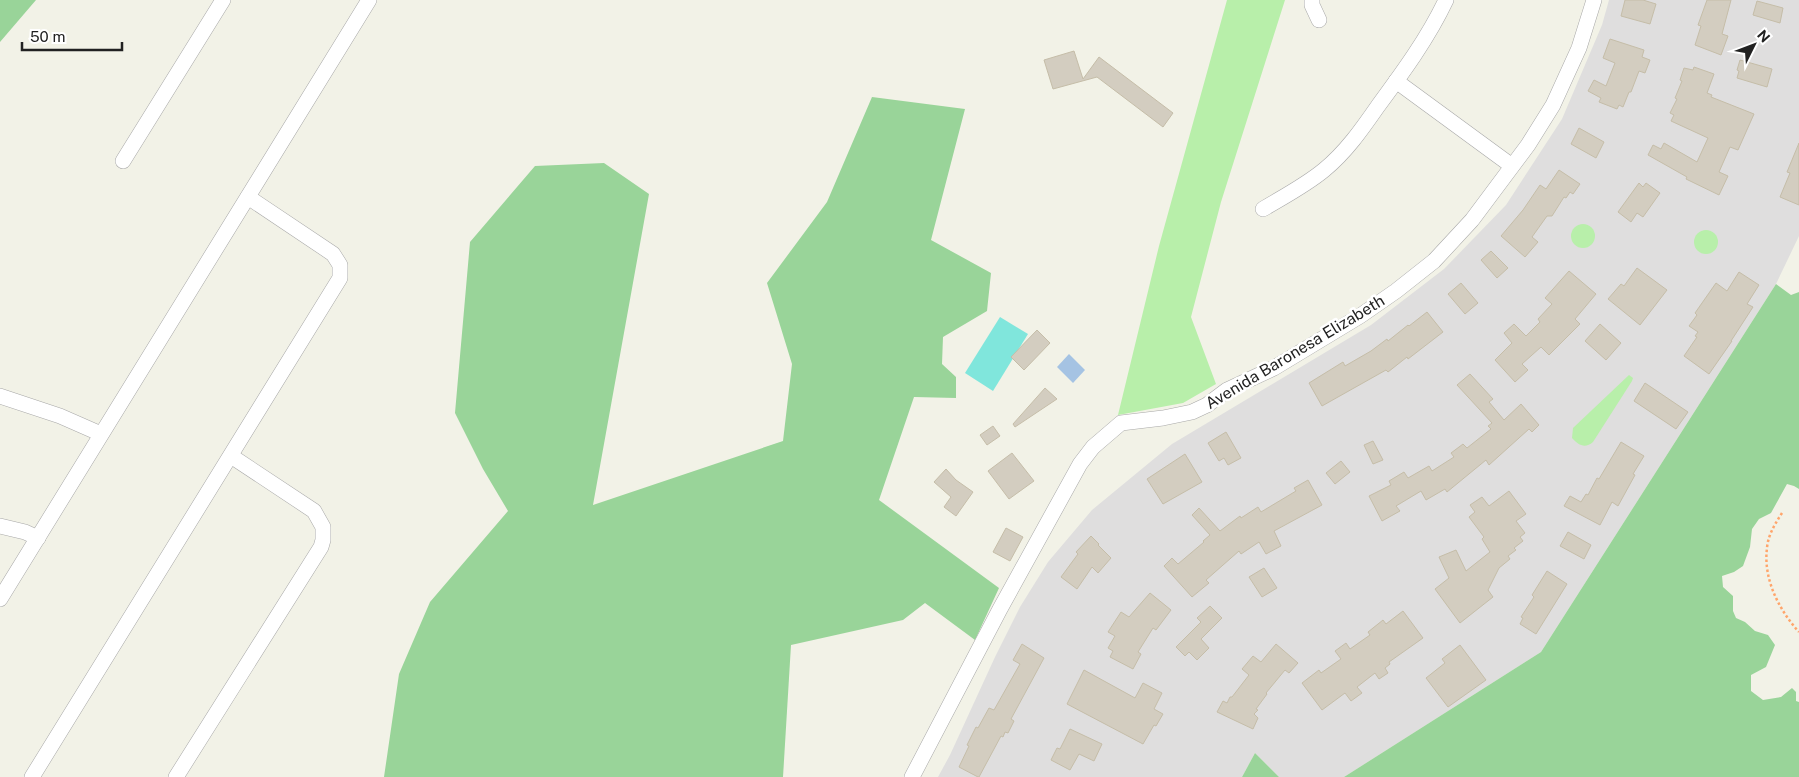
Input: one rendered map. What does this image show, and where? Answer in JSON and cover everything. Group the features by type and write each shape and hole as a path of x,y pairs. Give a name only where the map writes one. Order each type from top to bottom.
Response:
{"street":[{"path":"123,160 224,0"},
{"path":"0,599 369,0"},
{"path":"1312,0 1312,5 1319,20"},
{"path":"1263,209 1323,171 1338,157 1396,81 1436,20 1446,0"},
{"name":"Avenida Baronesa Elizabeth","path":"912,777 1000,609 1080,464 1093,447 1121,423 1192,412 1207,405 1228,390 1274,368 1360,316 1434,261 1472,220 1528,145 1553,105 1579,48 1594,0"},
{"path":"1396,81 1512,166"},
{"path":"32,777 338,284 341,271 337,259 328,250 248,196"},
{"path":"0,396 60,416 101,434"},
{"path":"176,777 323,540 323,527 314,511 230,456"},
{"path":"0,526 25,532 38,538"}],"path":[{"path":"1782,513 1772,530 1767,546 1768,569 1775,597 1791,623 1799,632"}],"shaded area":[{"path":"1609,0 1799,0 1799,236 1776,284 1541,652 1344,777 1279,777 1255,753 1242,777 938,777 1020,607 1048,562 1092,510 1172,444 1371,325 1444,269 1506,205 1562,119 1602,25"},
{"path":"1000,317 1028,334 993,391 965,373"},
{"path":"1069,354 1085,370 1073,383 1057,367"}],"green space":[{"path":"0,0 36,0 0,42"},
{"path":"1227,0 1285,0 1221,202 1191,317 1216,384 1183,403 1118,415 1159,246"},
{"path":"872,97 965,109 931,240 991,273 987,311 943,337 942,364 956,377 956,398 914,397 879,500 999,588 975,640 925,603 903,620 791,645 783,777 384,777 399,674 430,602 508,511 483,469 455,413 470,242 535,166 604,163 649,194 593,505 783,441 792,364 767,283 827,202"},
{"path":"1583,224 1592,227 1595,236 1592,245 1583,248 1574,245 1571,236 1574,227"},
{"path":"1706,230 1715,233 1718,242 1715,251 1706,254 1697,251 1694,242 1697,233"},
{"path":"1776,284 1791,295 1799,292 1799,489 1787,484 1771,513 1759,519 1752,529 1750,547 1743,566 1734,572 1722,576 1723,587 1733,596 1733,611 1736,618 1745,622 1755,631 1768,635 1775,645 1766,667 1751,675 1751,691 1763,700 1781,697 1792,688 1796,692 1796,701 1799,702 1799,777 1344,777 1541,652"},
{"path":"1629,375 1633,378 1632,381 1593,442 1584,446 1577,443 1572,438 1573,428"},
{"path":"1255,753 1279,777 1242,777"}],"building":[{"path":"1625,0 1643,0 1656,4 1650,24 1621,16"},
{"path":"1707,0 1731,0 1722,34 1728,36 1721,55 1695,45 1701,26 1698,25"},
{"path":"1757,1 1783,8 1780,23 1753,15"},
{"path":"1610,39 1644,50 1642,57 1650,60 1645,73 1639,71 1623,107 1619,105 1617,109 1599,102 1601,98 1588,91 1594,80 1606,86 1615,63 1603,58"},
{"path":"1074,51 1083,79 1099,57 1173,113 1163,127 1097,77 1053,89 1044,60"},
{"path":"1740,60 1772,69 1767,87 1737,78"},
{"path":"1694,67 1714,74 1707,93 1712,95 1711,97 1754,114 1738,150 1730,147 1719,172 1728,176 1719,195 1686,179 1687,177 1648,155 1653,145 1661,149 1664,143 1697,162 1708,138 1671,121 1674,115 1670,113 1677,99 1675,98 1682,81 1680,80 1684,68 1693,70"},
{"path":"1579,128 1604,142 1596,158 1571,144"},
{"path":"1799,143 1799,205 1780,197 1790,173 1787,172"},
{"path":"1559,170 1580,184 1573,194 1570,192 1566,198 1564,197 1552,216 1547,216 1532,237 1538,242 1525,257 1501,236 1523,210 1540,185 1546,189"},
{"path":"1639,183 1643,187 1646,183 1660,193 1643,217 1637,213 1631,222 1618,212"},
{"path":"1491,251 1508,268 1497,278 1481,260"},
{"path":"1637,268 1667,290 1640,325 1608,299 1621,284 1624,286"},
{"path":"1569,271 1596,294 1575,319 1580,324 1549,355 1541,347 1522,364 1528,370 1515,382 1495,360 1512,343 1504,333 1514,324 1526,336 1540,322 1538,319 1552,304 1545,298"},
{"path":"1739,272 1759,285 1747,304 1753,307 1709,374 1684,356 1697,337 1695,336 1698,332 1689,326 1697,315 1695,313 1716,283 1727,291"},
{"path":"1461,283 1478,303 1465,314 1448,294"},
{"path":"1427,312 1443,332 1388,372 1386,370 1322,406 1309,383 1343,362 1345,366 1387,339 1388,341"},
{"path":"1600,324 1621,343 1606,360 1585,341"},
{"path":"1037,330 1050,343 1024,370 1011,357"},
{"path":"1470,374 1493,399 1489,402 1504,420 1521,404 1539,425 1532,432 1529,429 1489,465 1486,460 1447,492 1445,489 1426,500 1421,491 1396,506 1400,511 1382,521 1369,496 1391,485 1389,481 1404,472 1408,478 1429,466 1432,471 1454,457 1451,453 1463,444 1467,448 1491,429 1488,426 1492,423 1457,385"},
{"path":"1645,383 1688,412 1676,429 1634,401"},
{"path":"1045,388 1057,399 1015,427 1013,424"},
{"path":"993,426 1000,436 987,445 980,435"},
{"path":"1226,432 1241,458 1228,465 1224,458 1219,461 1208,443"},
{"path":"1373,441 1383,460 1373,464 1364,445"},
{"path":"1621,442 1644,456 1618,506 1612,502 1600,525 1564,506 1570,496 1581,502 1586,494 1588,495"},
{"path":"1012,453 1034,481 1009,499 988,471"},
{"path":"1185,454 1202,482 1163,504 1147,479"},
{"path":"1341,461 1350,472 1335,484 1326,473"},
{"path":"946,469 956,480 973,492 956,516 944,507 951,497 934,482"},
{"path":"1308,480 1322,505 1274,531 1281,546 1266,554 1259,542 1241,554 1239,551 1206,580 1209,583 1192,597 1164,566 1172,558 1178,564 1210,535 1192,515 1199,508 1220,531 1240,516 1241,518 1258,507 1261,512 1296,491 1294,488"},
{"path":"1509,491 1526,514 1516,521 1525,533 1520,537 1523,541 1508,556 1510,559 1499,568 1488,590 1493,597 1460,623 1435,589 1449,578 1439,557 1456,550 1466,571 1490,552 1482,539 1484,537 1469,517 1475,512 1470,505 1482,497 1489,506"},
{"path":"1006,528 1023,537 1010,561 993,552"},
{"path":"1568,532 1591,545 1584,559 1560,546"},
{"path":"1091,536 1111,558 1098,573 1092,567 1077,589 1061,577 1078,554 1076,552"},
{"path":"1264,568 1277,588 1262,597 1249,577"},
{"path":"1547,571 1567,584 1536,634 1520,624 1523,618 1521,617"},
{"path":"1150,593 1171,610 1156,630 1153,628 1138,652 1141,654 1133,669 1110,657 1113,651 1108,648 1115,636 1108,632 1121,612 1129,617"},
{"path":"1210,606 1222,618 1201,639 1209,648 1197,660 1189,652 1185,656 1176,647 1201,622 1197,618"},
{"path":"1403,611 1423,638 1389,662 1390,664 1385,668 1388,673 1379,679 1375,673 1357,687 1362,693 1351,701 1345,693 1322,710 1302,683 1319,670 1321,673 1341,659 1335,651 1346,643 1350,649 1370,635 1368,632 1383,620 1386,624"},
{"path":"1022,644 1044,658 1011,719 1014,721 1008,733 1005,732 1003,737 1001,736 978,777 959,767 976,727 978,728 989,708 994,710 1020,664 1013,660"},
{"path":"1276,644 1298,663 1289,673 1285,670 1266,693 1254,714 1258,718 1253,729 1217,712 1223,701 1227,703 1249,675 1242,669 1253,656 1261,662"},
{"path":"1460,645 1486,680 1448,707 1426,678 1445,663 1442,659"},
{"path":"1084,670 1135,698 1143,683 1162,693 1154,709 1163,714 1143,744 1067,704"},
{"path":"1070,729 1102,744 1094,761 1079,754 1070,770 1051,760 1057,748 1060,749"}]}
